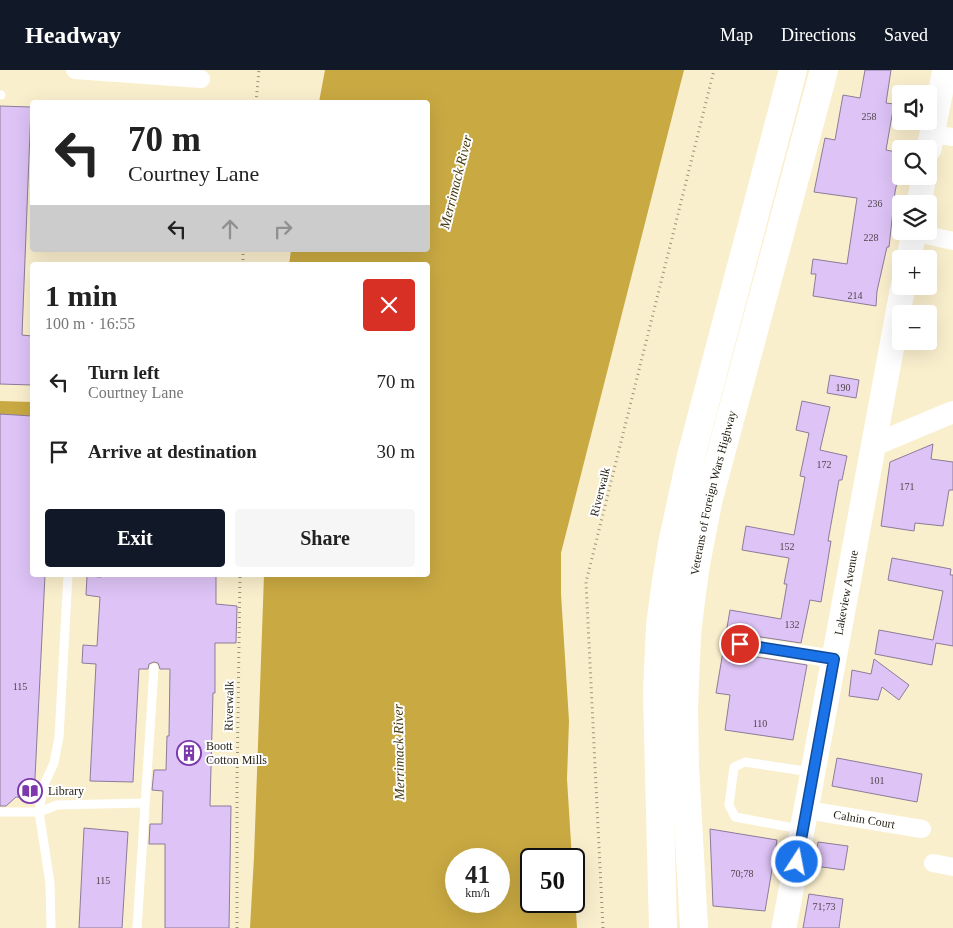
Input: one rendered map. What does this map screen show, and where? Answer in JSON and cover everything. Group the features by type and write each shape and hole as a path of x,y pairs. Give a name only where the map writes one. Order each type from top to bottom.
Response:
{"main road":[{"path":"663,928 657,693 660,626 665,588 672,544 691,456 794,70"},
{"name":"Veterans of Foreign Wars Highway","path":"694,928 685,767 684,707 687,635 696,564 709,498 824,70"},
{"path":"938,140 945,70"},
{"name":"Lakeview Avenue","path":"784,928 902,295"}],"street":[{"path":"75,70 201,79"},
{"path":"937,237 953,241"},
{"path":"874,445 953,412"},
{"path":"740,644 834,659"},
{"name":"Calnin Court","path":"805,820 922,829"},
{"path":"933,863 953,866"}],"lane":[{"path":"51,928 50,883 39,812 43,787 54,763 59,738 68,577"},
{"path":"137,928 154,668"},
{"path":"805,820 735,817 729,805 734,767 745,762 814,772"},
{"path":"0,812 39,812 57,805 145,803"}],"path":[{"path":"256,100 259,70"},
{"name":"Riverwalk","path":"603,928 586,582 714,70"},
{"name":"Riverwalk","path":"237,928 240,577"}],"water":[{"name":"Merrimack River","path":"325,70 684,70 561,553 561,594 569,721 567,779 571,848 520,848 520,913 576,913 577,928 250,928 264,577 430,577 430,262 289,262 291,252 430,252 430,100 319,100"},
{"path":"0,401 30,402 30,421 0,419"}],"building":[{"path":"865,70 891,70 886,103 892,104 892,116 886,150 892,151 892,185 896,185 895,195 892,195 889,247 887,247 877,291 876,306 813,296 816,274 811,274 813,259 847,264 857,198 814,192 825,138 835,140 843,95 860,98"},
{"path":"0,106 30,107 22,335 30,336 30,385 0,384"},
{"path":"830,375 859,380 856,398 827,393"},
{"path":"802,401 830,407 820,450 847,456 842,480 839,480 828,541 831,541 821,602 810,600 801,643 741,634 732,637 730,643 733,652 738,654 807,665 793,740 725,730 730,695 716,693 730,610 781,619 787,584 784,584 789,558 742,550 746,526 794,535 805,477 800,476 809,433 796,430"},
{"path":"0,414 30,416 30,577 45,577 34,798 16,797 6,806 0,806"},
{"path":"933,444 931,459 953,462 953,490 949,490 943,526 915,523 914,531 881,526 890,462"},
{"path":"892,558 951,569 950,575 953,575 953,646 936,643 932,665 875,654 879,630 933,640 943,591 888,580"},
{"name":"Boott Cotton Mills","path":"87,577 216,577 216,604 237,606 236,643 215,643 215,693 213,693 210,806 231,806 229,928 165,928 165,844 149,844 150,824 162,824 163,791 152,790 154,770 166,770 167,736 169,736 170,669 160,669 158,663 154,662 149,664 148,669 139,669 133,782 90,781 96,664 82,663 83,645 97,646 100,597 86,595"},
{"path":"874,659 909,685 899,700 882,687 878,700 849,696 852,670 871,674"},
{"path":"837,758 922,774 917,802 832,786"},
{"path":"84,828 128,832 122,928 79,928"},
{"path":"710,829 777,840 765,911 713,906"},
{"path":"818,842 848,846 844,870 815,866"},
{"path":"809,894 843,899 839,928 803,928"}],"place":[{"name":"Boott Cotton Mills","path":"189,753"},
{"name":"Library","path":"30,791"}],"route":[{"path":"740,644 834,659 797,862"}]}
